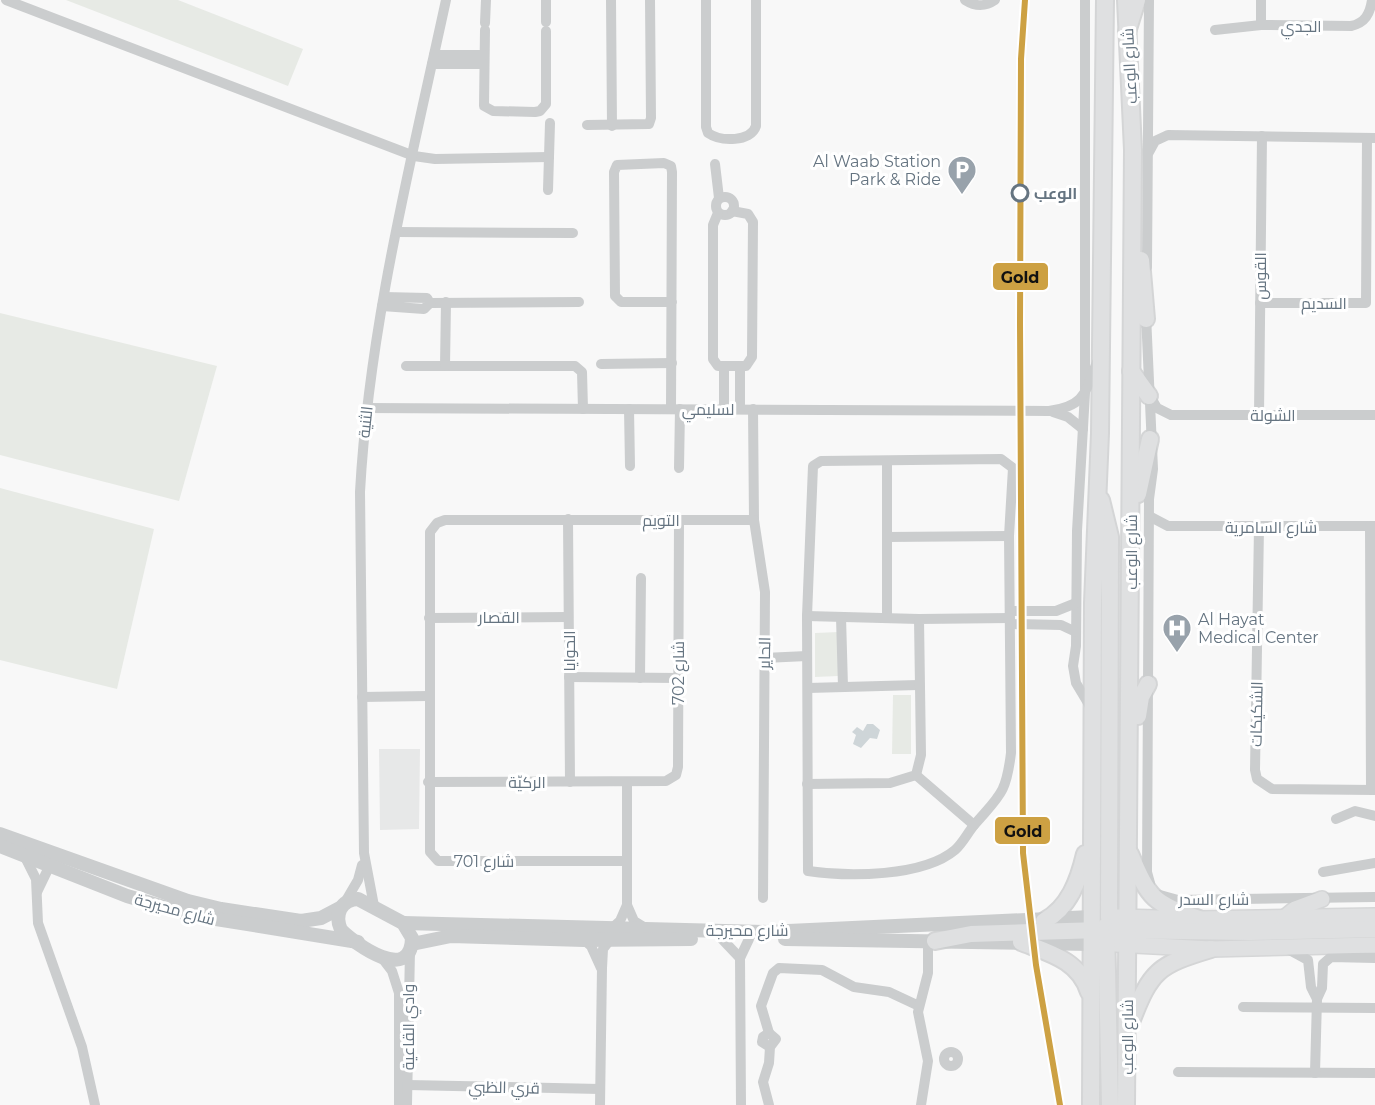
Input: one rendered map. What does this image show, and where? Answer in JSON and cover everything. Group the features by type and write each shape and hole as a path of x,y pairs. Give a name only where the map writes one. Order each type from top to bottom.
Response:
{"main road":[{"name":"شارع الوعب","path":"1105,0 1101,350 1091,823 1128,1031 1122,1105"},
{"name":"شارع الوعب","path":"1090,1105 1091,1006 1128,849 1131,739 1131,370 1140,153 1127,32 1126,0"},
{"path":"1127,32 1137,0"},
{"path":"1140,153 1146,319"},
{"path":"1131,370 1149,396"},
{"path":"1132,528 1150,439"},
{"path":"1097,491 1106,513 1110,537 1109,930 1122,1105"},
{"path":"1131,739 1136,726 1141,697 1149,684"},
{"path":"1044,921 1061,909 1071,893 1082,867 1091,823"},
{"path":"1128,849 1145,888 1155,900 1199,919"},
{"path":"1284,918 1308,902 1322,899"},
{"name":"شارع السدر","path":"1109,930 1199,919 1375,916"},
{"path":"931,941 971,934 1109,930 1250,932 1375,929"},
{"path":"1109,930 1211,949 1375,945"},
{"path":"1021,942 1064,960 1077,969 1086,984 1091,1006"},
{"path":"1128,1031 1144,989 1154,974 1174,961 1211,949"}],"street":[{"path":"6,0 414,156 435,159 549,157"},
{"name":"الثنية","path":"374,906 364,853 360,492 366,408 383,302 446,0"},
{"path":"486,0 483,100 488,110 540,111 546,104 546,0"},
{"path":"611,0 612,126"},
{"path":"587,125 645,126 651,118 650,0"},
{"path":"706,0 706,127 708,133 714,138 747,138 754,133 756,126 756,0"},
{"path":"965,0 973,5 984,6 995,0"},
{"name":"شارع الوعب","path":"1085,0 1085,393 1074,678 1093,715"},
{"name":"شارع الوعب","path":"1140,153 1148,116 1149,0"},
{"path":"1261,0 1261,25"},
{"name":"الجدي","path":"1215,30 1261,25 1358,24 1367,17 1372,0"},
{"path":"433,60 484,59"},
{"path":"1148,116 1155,129 1168,135"},
{"path":"548,190 550,123"},
{"path":"1140,153 1155,141 1168,135"},
{"name":"السديم","path":"1168,135 1371,138 1366,303 1260,303"},
{"name":"القوس","path":"1259,415 1262,136"},
{"path":"672,303 621,302 615,296 614,172 617,165 664,163 670,166 672,303 672,363 679,468"},
{"path":"715,164 719,198 715,207 718,213 724,215 732,211 748,214 752,217 754,226 752,357 749,364 740,366 716,365 713,359 713,225 718,213"},
{"path":"719,198 731,199 734,205 732,211"},
{"path":"397,232 573,233"},
{"path":"383,302 424,309 430,303 446,302 579,302"},
{"path":"445,366 446,302"},
{"name":"شارع الوعب","path":"1146,319 1153,469 1149,516 1149,684"},
{"path":"1085,393 1101,350"},
{"path":"601,364 672,363"},
{"path":"406,366 575,366 582,372 583,409"},
{"path":"724,366 724,409"},
{"path":"740,366 740,409"},
{"name":"لسليمي","path":"366,408 1049,411 1072,407 1085,393"},
{"path":"1149,396 1157,408 1171,415"},
{"path":"629,409 630,466"},
{"name":"الحاير","path":"753,409 754,520 765,592 763,898"},
{"name":"لسليمي","path":"1049,411 1068,417 1083,429"},
{"path":"1150,439 1156,423 1171,415"},
{"name":"الشولة","path":"1171,415 1375,415"},
{"path":"1006,460 1013,468 1009,536 1011,618 1009,768 1005,786 997,801 974,825 956,849 935,862 889,873 810,872 807,869 807,616 813,466 821,461 887,462 1006,460"},
{"path":"887,462 887,617"},
{"name":"شارع السامرية","path":"1149,516 1168,526 1373,526"},
{"name":"التويم","path":"568,519 754,520"},
{"name":"الحوايا","path":"568,519 570,782"},
{"name":"شارع 701","path":"568,519 445,520 437,523 429,535 428,847 438,861 627,861"},
{"name":"شارع 702","path":"627,782 666,782 676,775 678,767 679,520"},
{"path":"1149,542 1155,532 1168,526"},
{"path":"1373,526 1373,790"},
{"name":"الشكيكات","path":"1259,527 1255,770 1257,779 1272,789 1373,790"},
{"path":"887,537 1009,536"},
{"path":"640,678 641,578"},
{"path":"807,616 919,619 1011,618 1056,611 1076,603"},
{"name":"القصار","path":"429,618 568,617"},
{"path":"841,617 843,687"},
{"path":"1011,618 1057,625 1076,632"},
{"path":"916,775 921,755 918,685 919,619"},
{"path":"764,658 807,656"},
{"path":"569,676 678,678"},
{"name":"شارع السدر","path":"1149,684 1147,872 1153,889 1169,899 1178,900 1375,897"},
{"path":"808,688 918,685"},
{"path":"362,697 428,696"},
{"path":"916,775 974,825"},
{"path":"807,784 890,783 916,775"},
{"name":"الركيّة","path":"428,782 627,782"},
{"path":"600,1105 603,949 610,934 623,918 627,905 627,782"},
{"path":"1336,819 1355,811 1375,816"},
{"name":"شارع محيرجة","path":"0,834 127,896 191,915 358,942"},
{"name":"شارع محيرجة","path":"0,846 24,855 52,859 188,902 221,909 301,921 321,918 342,906"},
{"name":"الثنية","path":"342,906 358,880 364,853"},
{"path":"24,855 32,868 38,922 82,1047 95,1105"},
{"path":"36,892 52,859"},
{"path":"1323,872 1375,863"},
{"path":"382,958 340,930 337,915 342,906 358,899 374,906 411,932 411,947"},
{"path":"627,905 634,921 647,930"},
{"name":"شارع محيرجة","path":"382,958 401,959 411,947 451,936 584,940 610,934 647,930 767,932 1044,921 1109,930"},
{"name":"شارع محيرجة","path":"402,924 722,939 1021,942 1109,930"},
{"path":"722,939 740,958"},
{"path":"741,1105 740,958 749,939"},
{"path":"584,940 591,946 602,968"},
{"path":"921,1105 927,1081 927,1055 919,1006 928,973 931,941"},
{"name":"وادي القاعية","path":"407,1105 411,947"},
{"path":"1286,948 1308,960 1311,987 1317,1003"},
{"name":"وادي القاعية","path":"382,958 392,970 399,993 399,1105"},
{"path":"1315,1073 1317,1003 1322,988 1323,964 1326,960 1375,958"},
{"path":"769,1105 763,1082 769,1063 770,1047 776,1040 768,1033 762,1006 773,973 782,967 822,970 854,987 889,992 919,1006"},
{"path":"1243,1007 1317,1003 1375,1008"},
{"path":"927,1055 944,1058"},
{"path":"1178,1072 1375,1073"},
{"name":"قري الظبي","path":"408,1085 600,1089"}],"shaded area":[{"path":"66,0 178,0 303,49 288,86"},
{"path":"0,313 217,366 179,501 0,455"},
{"path":"0,488 154,529 117,689 0,660"},
{"path":"839,632 838,676 815,677 815,633"},
{"path":"893,695 911,695 911,754 892,754"},
{"path":"867,724 873,724 880,730 877,739 870,738 861,748 853,744 856,735 852,732 857,727 863,731"},
{"path":"379,749 420,749 419,829 380,830"}],"transit line":[{"name":"Gold","path":"1025,0 1021,59 1020,324 1023,853 1036,965 1060,1105"}],"place":[{"name":"الوعب","path":"1020,193"},
{"name":"Al Waab Station Park & Ride","path":"962,196"},
{"name":"Al Hayat Medical Center","path":"1177,654"}]}
